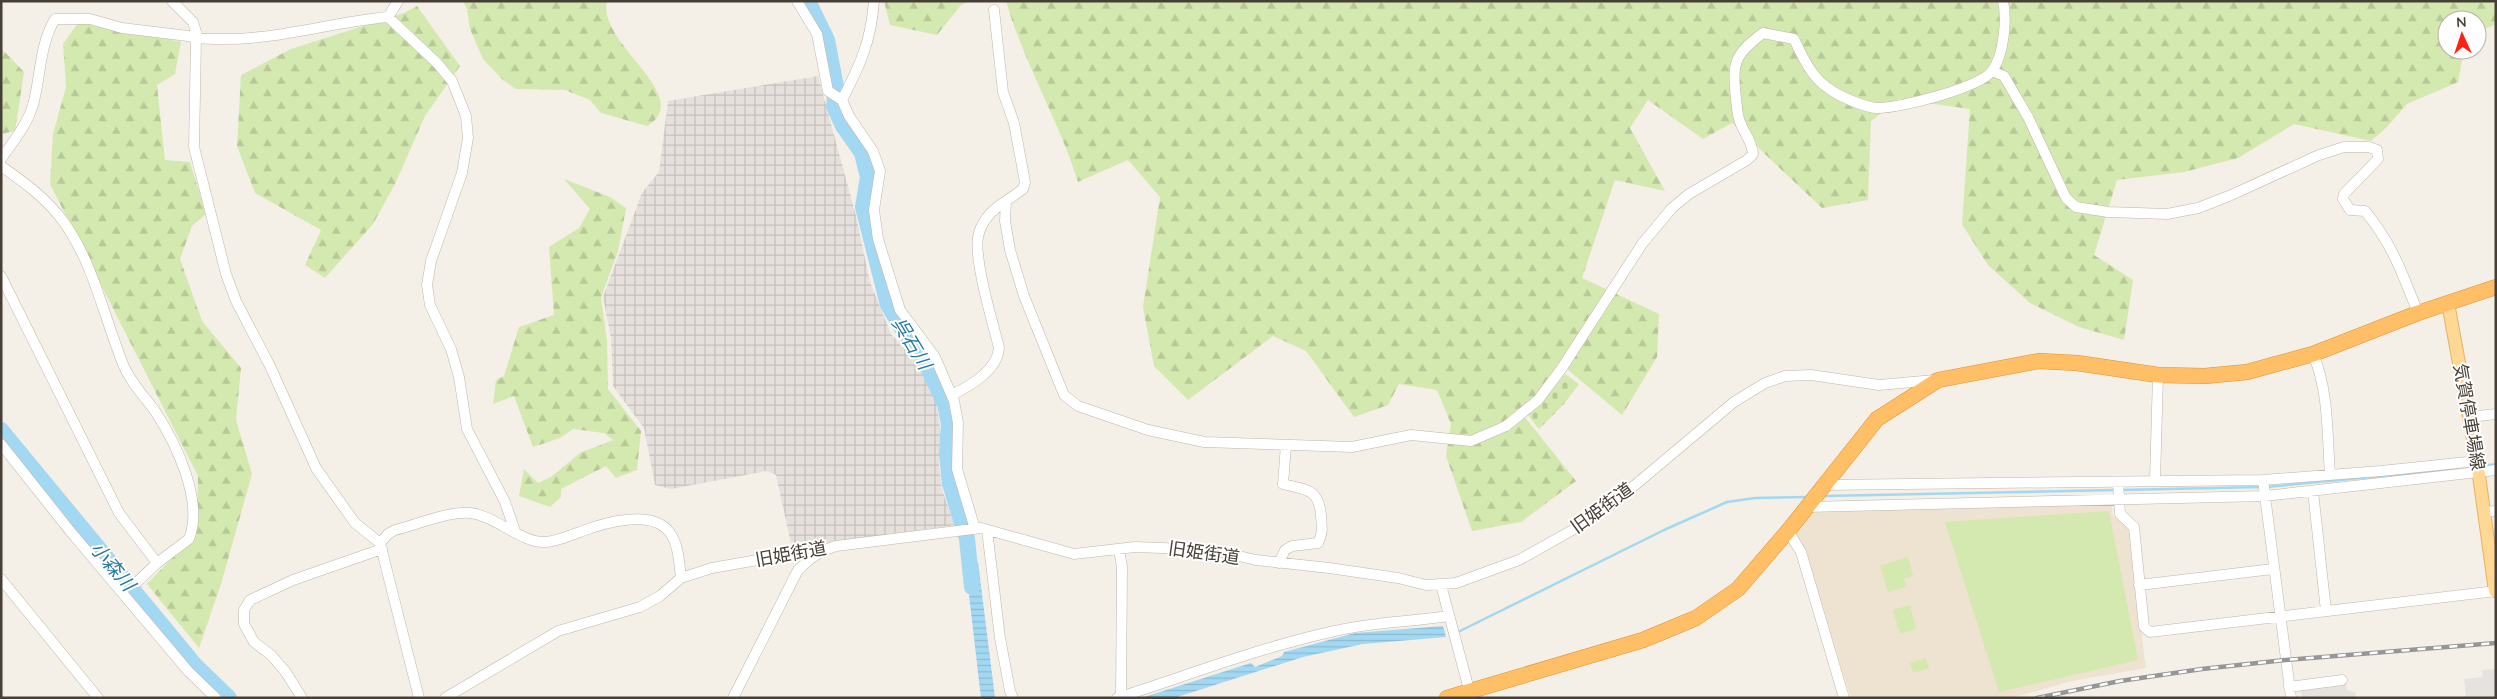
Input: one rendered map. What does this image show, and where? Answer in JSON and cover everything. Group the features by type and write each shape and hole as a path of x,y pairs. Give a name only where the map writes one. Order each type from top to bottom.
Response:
{"highway":[{"path":"1446,698 1471,694 1642,640 1696,618 1738,589 1788,531 1877,419 1938,380 2039,361 2077,363 2158,375 2205,376 2247,372 2313,354 2418,313 2496,287"}],"main road":[{"name":"気賀停車場線","path":"2448,303 2478,467 2490,511 2496,591"}],"street":[{"path":"172,1 193,22 197,39 194,147 226,274 236,301 270,366 316,468 355,523 381,546 419,698"},
{"path":"388,17 398,1"},
{"path":"797,1 817,34 828,91 841,100 849,116 873,151 880,170 874,210 878,239 900,310 935,357 952,395 958,423 957,469 972,529"},
{"path":"841,100 860,68 872,24 874,1"},
{"path":"1006,201 1005,221 1010,250 1024,296 1064,395 1078,406 1165,434 1204,442 1352,447 1411,435 1471,441 1506,426 1538,400 1562,368 1642,244 1672,208 1689,194 1747,160 1753,154 1752,144 1739,120 1734,85 1735,62 1744,47 1764,33 1794,39 1811,72 1829,89 1848,99 1876,108 1933,98 1976,83 1992,71 2000,51 2006,20 2003,1"},
{"path":"952,395 982,376 998,358 999,348 981,271 978,237 989,214 1023,189 1025,182 1014,123 1003,92 994,10"},
{"path":"1,159 24,125 33,105 40,57 48,31 55,19 90,19 122,28 197,39 284,35 356,20 388,17 449,77 458,91 466,116 468,138 462,173 431,262 427,285 430,305 453,355 459,377 467,429 505,502 515,530"},
{"path":"1992,71 2004,76 2028,117 2066,198 2076,207 2108,212 2167,214 2198,208 2319,155 2344,147 2369,147 2377,150 2378,159 2344,194 2343,199 2350,210 2365,212 2378,227 2393,250 2418,313"},
{"path":"1,166 51,205 81,250 124,366 166,430 192,494 193,521 191,534 184,544 157,563 137,582"},
{"path":"1,276 119,513 157,563"},
{"path":"2313,354 2320,370 2323,391 2330,474"},
{"name":"旧姫街道","path":"445,698 558,631 640,607 660,596 681,578 712,568 803,552 822,551 854,543 972,529 987,530 1074,554 1163,546 1213,550 1256,560 1441,585 1464,582 1519,560 1585,524 1616,501 1734,402 1765,383 1785,376 1811,375 1879,385 1938,380"},
{"path":"2156,481 2158,375"},
{"path":"2470,417 2496,414"},
{"path":"1,444 70,531 176,657 216,698"},
{"path":"1280,563 1285,550 1292,546 1318,543 1322,535 1320,501 1313,492 1283,484 1286,444"},
{"path":"1806,508 2265,496 2313,491 2478,467"},
{"path":"1823,485 2263,480 2330,474 2478,467 2496,470"},
{"path":"2263,480 2290,692 2342,680"},
{"path":"2118,482 2120,514 2134,528 2144,627 2150,632 2496,591"},
{"path":"2313,491 2326,611"},
{"path":"302,698 285,671 271,655 254,642 244,624 244,610 250,600 293,580 381,546 388,534 395,530 470,512 515,530 525,538 543,542 557,540 610,522 651,521 662,526 670,533 675,544 681,578"},
{"path":"987,530 1000,638 1013,698"},
{"path":"1788,531 1801,552 1844,698"},
{"path":"1119,550 1122,567 1119,697 1305,638 1357,626 1448,618"},
{"path":"733,698 798,570 822,551"},
{"path":"2139,585 2273,569"},
{"path":"1,579 98,698"},
{"path":"1441,585 1448,618 1471,694"}],"shaded area":[{"path":"818,76 856,216 870,282 891,334 916,361 935,393 941,434 939,464 942,490 955,525 792,548 776,475 766,471 671,489 655,485 644,428 613,386 611,338 603,297 642,193 659,172 668,101"},
{"path":"2112,503 2112,514 2128,529 2146,668 2072,681 2011,698 1851,698 1796,531 1814,510"},
{"path":"2496,669 2496,698 2466,698 2464,679 2483,677 2482,670"},
{"path":"2346,684 2347,690 2355,692 2356,698 2302,698 2301,691"}],"green space":[{"path":"463,1 607,1 608,17 616,34 653,85 660,100 659,114 647,126 601,113 590,100 565,90 516,89 503,80 483,59 470,29 467,9"},
{"path":"884,1 969,1 961,5 937,35 890,25"},
{"path":"1006,1 2496,1 2496,24 2487,28 2487,10 2437,10 2437,60 2462,60 2458,82 2407,104 2387,127 2371,141 2294,124 2238,158 2184,172 2117,180 2094,255 2133,280 2124,340 2079,327 2030,303 1988,265 1962,224 1970,109 1899,99 1871,121 1868,200 1822,208 1732,123 1703,139 1648,100 1630,128 1665,191 1615,180 1582,278 1659,314 1657,357 1622,415 1567,369 1519,410 1576,481 1521,522 1472,531 1446,456 1451,424 1437,390 1399,384 1388,405 1354,417 1306,351 1273,336 1188,400 1154,366 1143,307 1160,197 1128,160 1078,182 1061,136 1013,24"},
{"path":"417,6 460,66 425,116 395,184 373,224 325,278 305,265 321,230 255,193 237,146 241,75 291,49 404,13"},
{"path":"81,19 181,42 175,74 157,85 165,160 190,162 206,214 192,226 180,259 202,321 241,368 236,420 252,474 221,584 199,648 147,584 197,532 198,476 50,184 53,134 66,87 63,44"},
{"path":"1,48 24,72 15,131 1,134"},
{"path":"564,179 610,197 626,208 618,251 601,298 607,341 608,389 641,431 637,470 616,478 606,466 561,489 561,497 550,507 519,496 524,469 538,483 551,477 580,453 613,440 604,433 573,429 560,438 533,447 514,396 493,404 496,380 504,376 519,327 554,315 549,247 579,228 590,209"},
{"path":"1565,374 1579,384 1564,404 1539,429 1527,414 1539,406"},
{"path":"2109,511 2138,660 1999,692 1945,522"},
{"path":"1908,557 1913,576 1904,579 1906,587 1888,592 1880,566"},
{"path":"1910,605 1916,629 1900,634 1893,610"},
{"path":"1926,658 1929,668 1913,673 1910,663"}],"water":[{"path":"978,562 995,698 981,698 966,569"},
{"path":"1443,626 1446,637 1363,644 1303,657 1174,698 1141,698 1251,663 1255,667 1282,656 1284,652 1355,633"}],"waterway":[{"name":"呉石川","path":"808,1 827,40 836,87 834,106 843,126 862,153 868,177 863,207 888,305 903,330 919,349 945,404 949,424 947,454 950,484 967,539 972,587"},
{"name":"小森川","path":"1,430 195,665 229,698"},
{"path":"2482,466 2496,464"},
{"path":"2266,487 2457,469"},
{"path":"2121,490 2260,487"},
{"path":"1824,496 2115,490"},
{"path":"1456,633 1664,530 1727,502 1755,498 1808,497"}],"railway":[{"path":"2037,698 2120,681 2202,669 2285,660 2496,643"}]}
